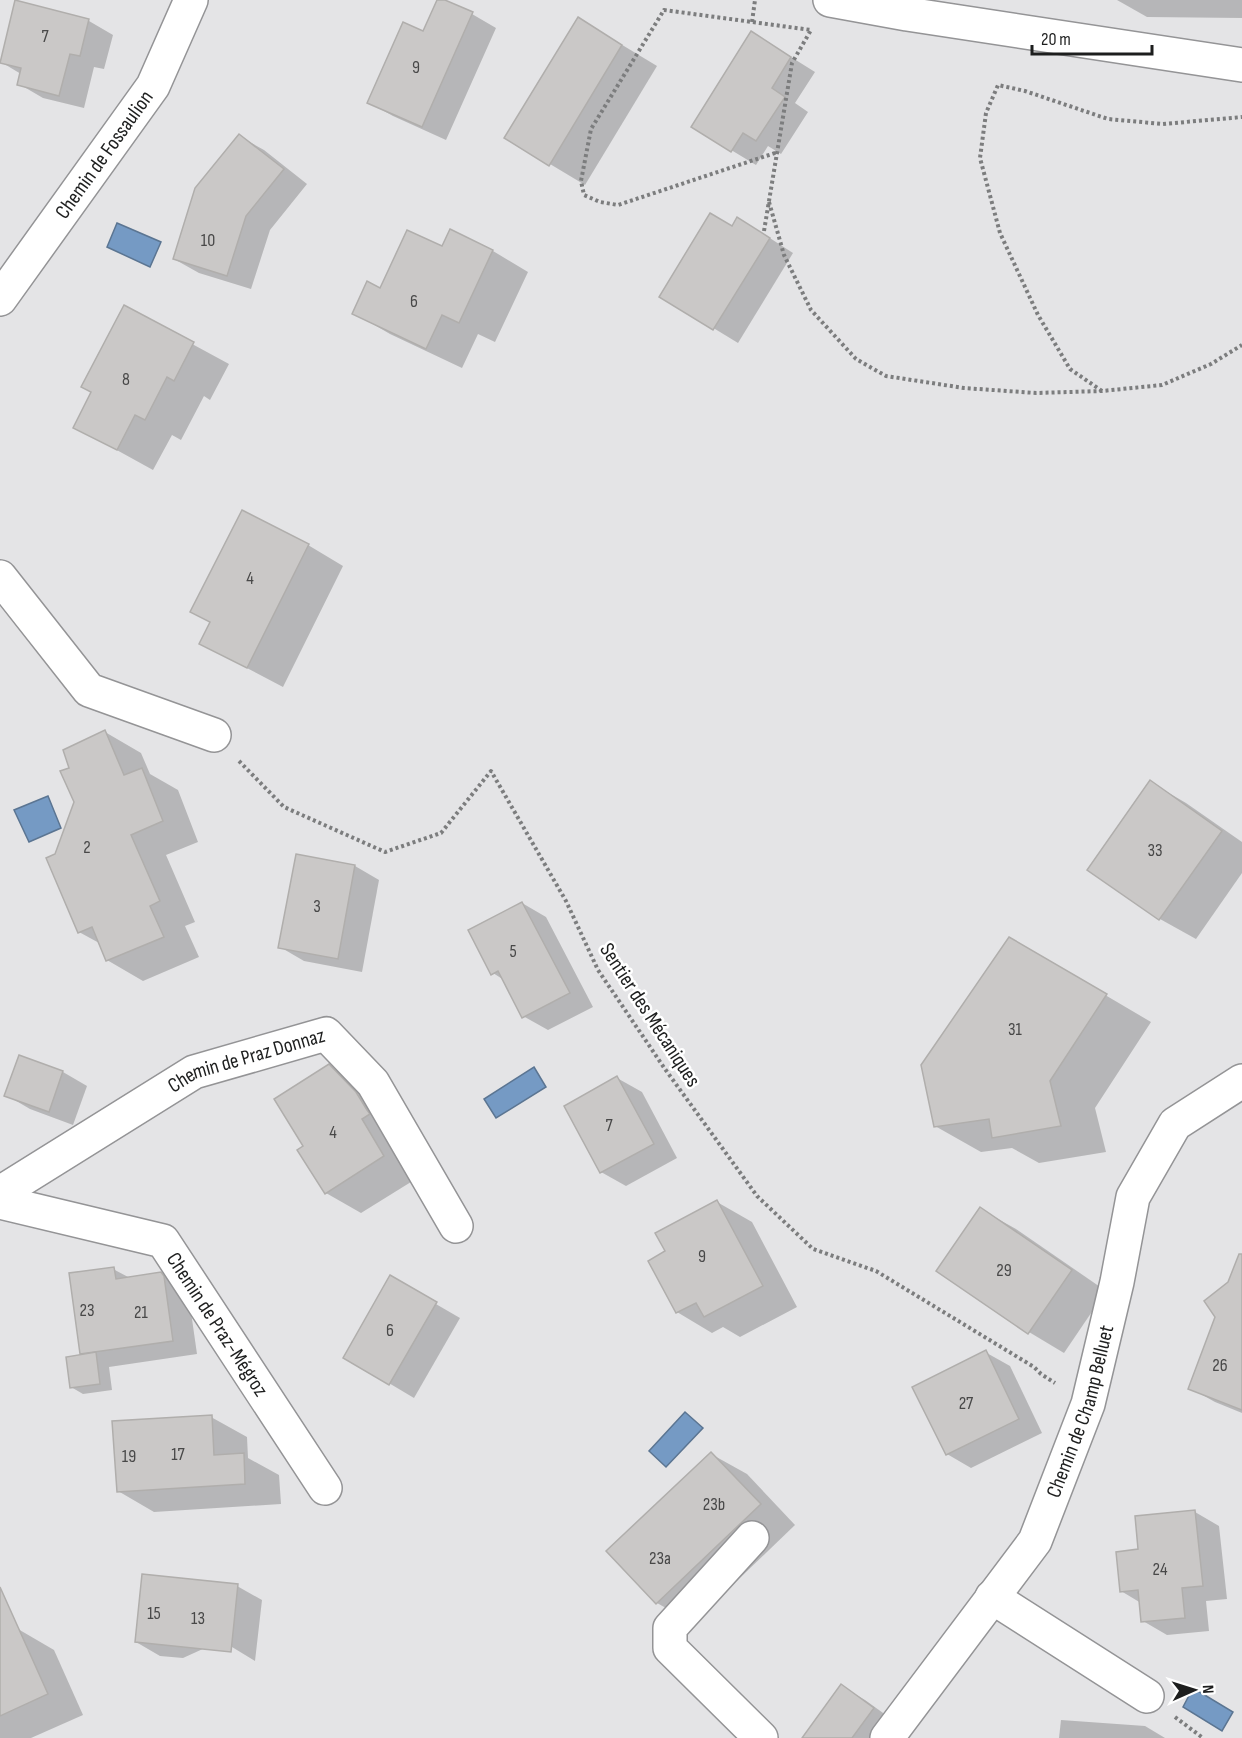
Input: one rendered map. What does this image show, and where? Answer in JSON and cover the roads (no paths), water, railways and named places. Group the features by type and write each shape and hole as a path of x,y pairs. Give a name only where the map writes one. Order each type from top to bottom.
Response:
{"street":[{"name":"Chemin de Fossaulion","path":"0,299 153,86 191,0"},
{"path":"830,0 1242,65"},
{"path":"0,577 89,690 214,735"},
{"name":"Chemin de Praz Donnaz","path":"0,1193 194,1071 326,1034 373,1083 456,1226"},
{"name":"Chemin de Champ Belluet","path":"887,1738 1035,1541 1088,1404 1117,1282 1133,1197 1175,1124 1242,1081"},
{"name":"Chemin de Praz-Mégroz","path":"0,1202 163,1241 325,1488"},
{"path":"752,1538 670,1628 670,1648 761,1738"},
{"path":"992,1597 1147,1696"}],"water":[{"path":"117,223 161,242 150,267 107,247"},
{"path":"48,796 61,828 29,842 14,810"},
{"path":"534,1067 546,1087 496,1118 484,1099"},
{"path":"685,1412 703,1428 666,1467 649,1451"},
{"path":"1193,1688 1233,1712 1222,1731 1183,1707"}]}
